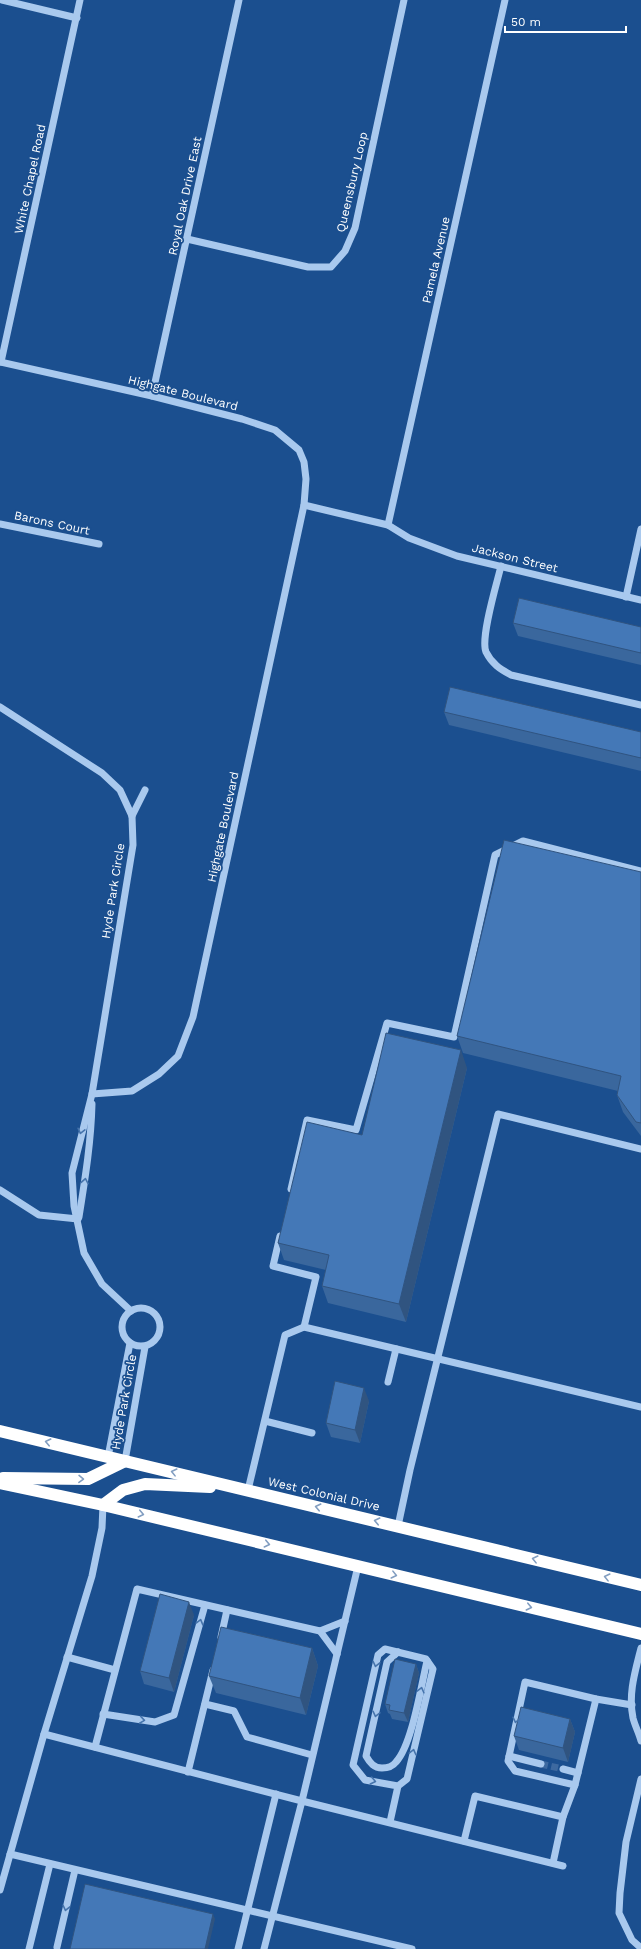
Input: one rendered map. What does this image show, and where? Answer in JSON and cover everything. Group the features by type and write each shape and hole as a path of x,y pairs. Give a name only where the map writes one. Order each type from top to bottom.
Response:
{"highway":[{"name":"West Colonial Drive","path":"0,1431 641,1585"},
{"path":"0,1478 88,1479 125,1461"},
{"path":"0,1483 103,1505 641,1634"},
{"path":"103,1505 123,1490 145,1484 244,1489"}],"street":[{"path":"2,0 76,18"},
{"name":"White Chapel Road","path":"0,362 80,0"},
{"name":"Royal Oak Drive East","path":"152,396 239,0"},
{"name":"Queensbury Loop","path":"187,239 308,267 331,266 336,261 345,251 355,228 404,0"},
{"name":"Pamela Avenue","path":"388,525 505,0"},
{"name":"Highgate Boulevard","path":"0,362 152,396 242,419 275,430 299,450 304,462 306,479 304,505 193,1017 178,1056 159,1074 132,1091 92,1094"},
{"path":"304,505 388,525"},
{"name":"Barons Court","path":"0,524 100,544"},
{"name":"Jackson Street","path":"388,525 409,538 457,556 641,600"},
{"path":"626,597 641,529"},
{"path":"501,566 485,636 486,651 495,666 511,675 641,705"},
{"name":"Hyde Park Circle","path":"0,707 102,773 120,790 132,816 133,845 92,1094 72,1173 74,1206 78,1219 84,1254 102,1284 131,1311"},
{"path":"132,816 145,790"},
{"path":"289,1197 308,1120 356,1130 386,1023 454,1037 495,855 523,841 641,871"},
{"name":"Hyde Park Circle","path":"78,1219 88,1166 92,1094"},
{"path":"398,1526 437,1358 498,1114 641,1148"},
{"path":"0,1190 39,1215 78,1219"},
{"path":"282,1228 273,1266 316,1277 304,1327"},
{"path":"144,1308 150,1310 159,1320 160,1333 157,1339 145,1346 137,1346 125,1339 121,1327 126,1315 131,1311 144,1308"},
{"path":"244,1489 265,1421 284,1335 304,1327 641,1407"},
{"name":"Hyde Park Circle","path":"108,1457 130,1343"},
{"name":"Hyde Park Circle","path":"125,1461 145,1346"},
{"path":"388,1382 396,1349"},
{"path":"265,1421 312,1433"},
{"path":"0,1890 44,1734 92,1576 102,1528 103,1505"},
{"path":"264,1949 302,1801 358,1566"},
{"path":"95,1747 136,1589 320,1631 345,1621"},
{"path":"103,1714 155,1722 174,1715 204,1605"},
{"path":"219,1646 228,1610"},
{"path":"320,1631 337,1654"},
{"path":"641,1648 631,1689 634,1720 639,1725 641,1742"},
{"path":"390,1822 398,1786 406,1778 433,1669 426,1659 385,1650 378,1655 353,1765 365,1780 398,1786"},
{"path":"398,1652 387,1662 366,1756 370,1764 378,1768 387,1768 395,1763 402,1754 408,1737 428,1661"},
{"path":"67,1657 115,1670"},
{"path":"188,1772 215,1661"},
{"path":"575,1785 514,1771 508,1761 525,1682 596,1699 632,1705"},
{"path":"552,1863 563,1817 575,1785 596,1699"},
{"path":"205,1704 234,1711 247,1738 312,1755"},
{"path":"44,1734 302,1801 563,1866"},
{"path":"508,1756 541,1764"},
{"path":"563,1769 578,1773"},
{"path":"640,1784 626,1842 619,1913 632,1940 641,1948"},
{"path":"238,1949 276,1794"},
{"path":"464,1841 475,1796 563,1817"},
{"path":"10,1854 202,1899 381,1946 412,1949"},
{"path":"29,1949 50,1864"},
{"path":"57,1947 75,1870"}],"building":[{"path":"519,598 641,627 641,653 513,623"},
{"path":"450,687 641,732 641,758 444,712"},
{"path":"504,840 641,872 641,1123 636,1122 617,1095 621,1076 457,1036"},
{"path":"386,1033 461,1050 399,1304 322,1286 329,1255 278,1243 307,1122 362,1135"},
{"path":"335,1381 364,1388 355,1430 326,1423"},
{"path":"160,1594 189,1602 169,1678 140,1671"},
{"path":"221,1627 312,1648 300,1698 209,1676"},
{"path":"395,1659 416,1664 404,1713 389,1710 390,1705 385,1704"},
{"path":"521,1707 570,1719 563,1748 514,1736"},
{"path":"85,1884 213,1914 205,1949 70,1949"}],"tunnel":[{"path":"541,1764 563,1769"}]}
